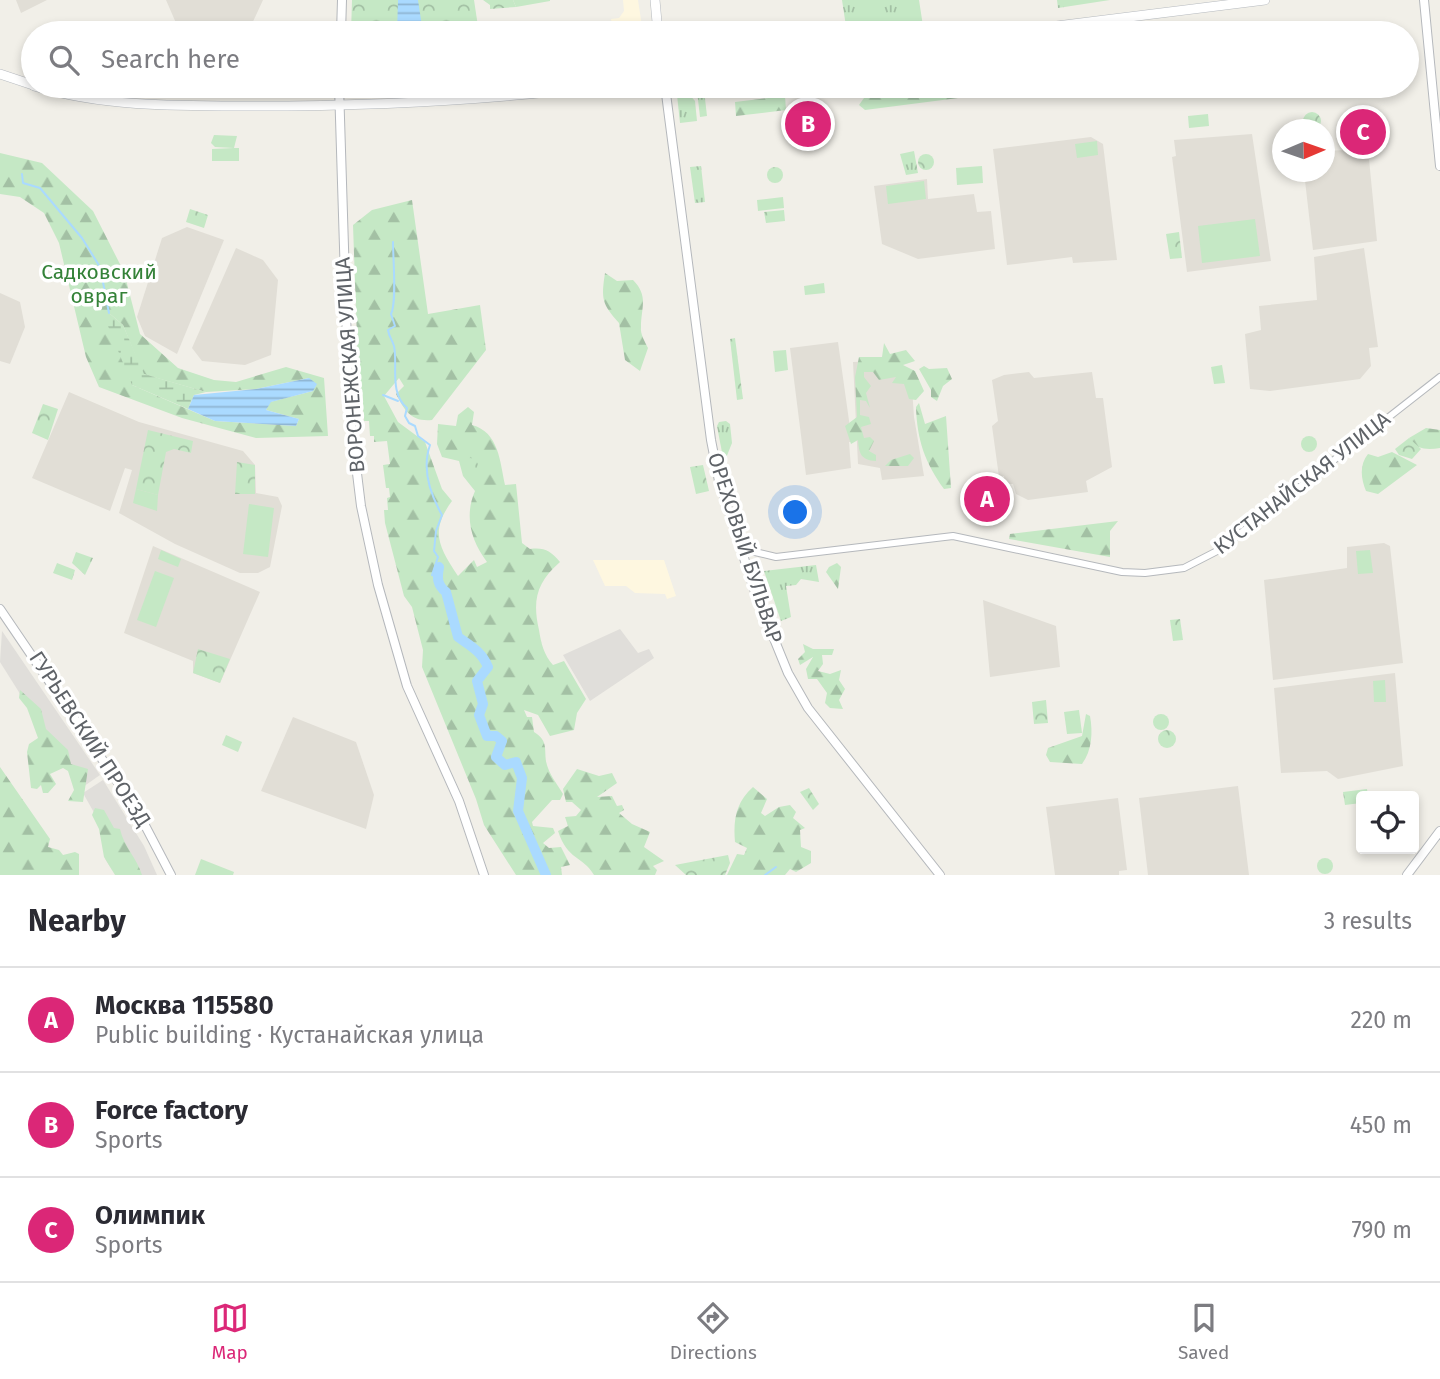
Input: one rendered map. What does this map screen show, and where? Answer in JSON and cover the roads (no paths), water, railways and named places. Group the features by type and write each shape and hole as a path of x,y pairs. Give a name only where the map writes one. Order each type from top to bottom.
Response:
{"main road":[{"path":"655,0 658,21"},
{"path":"1097,21 1265,0"},
{"path":"0,74 21,81"},
{"path":"83,98 99,102 203,106 339,106 496,98"}],"street":[{"path":"341,21 342,0"},
{"path":"1424,0 1440,166"},
{"name":"ВОРОНЕЖСКАЯ УЛИЦА","path":"339,98 349,408 361,506 377,585 407,686 459,802 484,875"},
{"name":"ОРЕХОВЫЙ БУЛЬВАР","path":"666,98 707,420 719,481 768,630 803,701 909,840 940,875"},
{"name":"КУСТАНАЙСКАЯ УЛИЦА","path":"742,549 776,557 953,536 1122,572 1146,573 1184,568 1231,542 1440,377"},
{"name":"ГУРЬЕВСКИЙ ПРОЕЗД","path":"0,609 138,812 171,875"},
{"path":"1407,875 1440,831"}],"water":[{"path":"398,0 418,0 421,21 397,21"},
{"path":"309,378 317,384 313,391 271,402 266,410 299,419 296,426 215,421 188,409 194,395 256,389"}],"waterway":[{"path":"22,174 23,183 40,188 82,238 100,267 109,313"},
{"path":"393,242 394,290 391,314 395,326 388,330 394,346 396,387 401,402 407,408 405,416 409,423 415,426 418,436 430,445 428,481 442,515 436,531 434,551 438,557 432,575 437,577"},
{"name":"Садковский овраг","path":"383,395 398,401"},
{"path":"439,567 438,581 446,592 458,637 472,646 488,667 477,681 483,704 479,715 487,736 496,736 502,741 496,757 505,765 516,762 522,778 518,811 546,875"},
{"path":"765,875 776,867"}],"place":[{"name":"Force factory","path":"808,124"},
{"name":"Олимпик","path":"1363,132"},
{"name":"Москва 115580","path":"987,499"}]}
